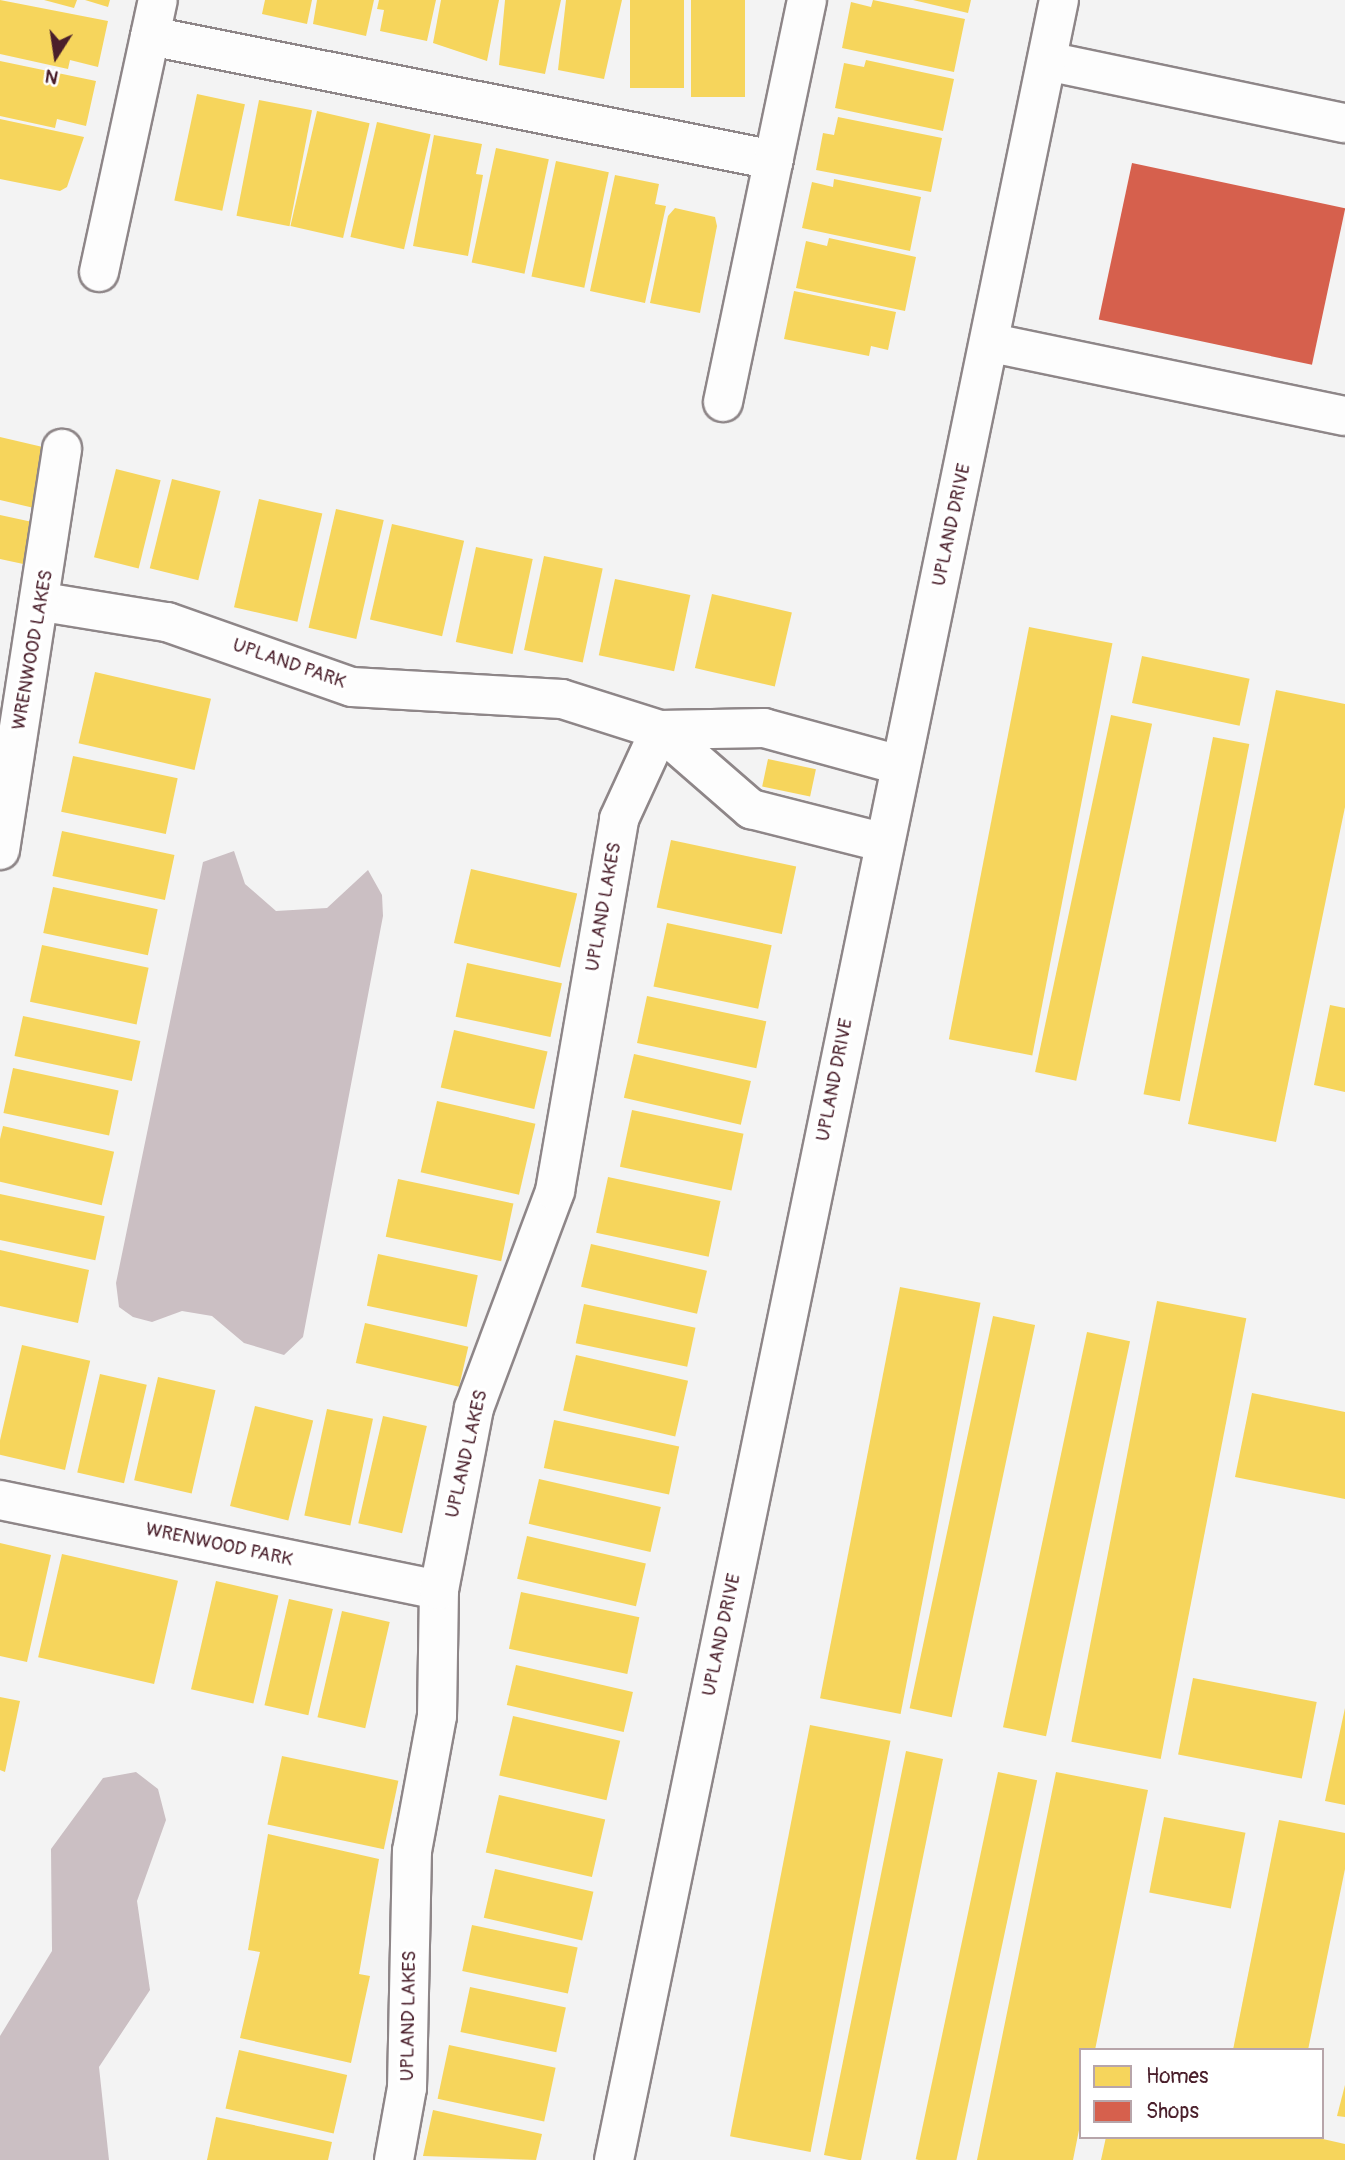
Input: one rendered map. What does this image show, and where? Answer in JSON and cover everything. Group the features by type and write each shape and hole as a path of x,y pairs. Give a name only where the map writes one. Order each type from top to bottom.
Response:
{"street":[{"path":"723,402 807,0"},
{"name":"UPLAND DRIVE","path":"614,2160 881,842 992,343 1059,0"},
{"path":"99,272 154,18 774,160"},
{"path":"1047,61 1345,123"},
{"path":"992,343 1345,416"},
{"name":"WRENWOOD LAKES","path":"0,850 43,602 62,449"},
{"name":"UPLAND PARK","path":"43,602 167,622 352,687 562,699 660,730 764,728 899,765"},
{"name":"UPLAND PARK","path":"660,730 751,809 881,842"},
{"name":"UPLAND LAKES","path":"394,2160 407,2088 412,1851 437,1716 439,1590 474,1408 555,1191 619,819 660,730"},
{"name":"WRENWOOD PARK","path":"0,1500 439,1590"}],"shaded area":[{"path":"234,851 245,884 276,911 327,908 368,870 382,895 383,916 303,1337 284,1355 244,1343 212,1316 182,1311 152,1322 133,1317 119,1307 116,1283 203,862"},
{"path":"136,1772 158,1789 166,1820 137,1901 150,1990 99,2067 109,2160 0,2160 0,2036 52,1951 51,1849 103,1778"}],"building: Homes":[{"path":"0,0 108,21 98,67 70,60 68,69 0,54"},
{"path":"44,0 77,0 74,8"},
{"path":"85,0 110,0 108,7"},
{"path":"265,0 312,0 307,24 262,14"},
{"path":"317,0 374,0 366,36 313,24"},
{"path":"379,0 436,0 427,41 380,31 384,10 377,9"},
{"path":"441,0 499,0 487,61 433,43"},
{"path":"505,0 561,0 545,74 499,65"},
{"path":"566,0 622,0 604,79 558,70"},
{"path":"630,0 684,0 684,88 630,88"},
{"path":"691,0 745,0 745,97 691,97"},
{"path":"873,0 965,19 954,72 842,48 851,2 871,7"},
{"path":"913,0 971,0 968,13"},
{"path":"866,60 954,79 943,131 835,108 844,63 864,67"},
{"path":"0,61 96,81 86,126 57,119 55,128 0,116"},
{"path":"197,94 245,104 222,211 174,201"},
{"path":"259,100 312,110 289,226 236,216"},
{"path":"317,111 370,123 343,238 290,226"},
{"path":"838,117 942,138 931,192 816,170 823,133 834,135"},
{"path":"0,119 84,137 67,187 60,191 0,179"},
{"path":"377,122 431,134 404,249 350,237"},
{"path":"434,135 482,144 476,174 483,175 468,256 413,246"},
{"path":"496,148 549,159 524,274 472,262"},
{"path":"556,161 609,172 584,288 531,276"},
{"path":"615,175 659,184 655,204 666,206 645,303 590,291"},
{"path":"834,179 921,197 910,251 802,228 812,182 833,187"},
{"path":"675,208 715,217 717,226 700,313 650,303 668,216"},
{"path":"829,238 916,257 905,311 796,288 806,241 827,246"},
{"path":"794,291 896,312 888,350 871,346 869,356 784,339"},
{"path":"0,437 47,448 34,508 0,500"},
{"path":"116,469 161,480 139,568 94,557"},
{"path":"172,479 221,491 198,580 150,568"},
{"path":"259,499 322,514 297,622 234,607"},
{"path":"336,509 384,520 356,639 309,628"},
{"path":"0,515 37,523 28,565 0,559"},
{"path":"392,524 464,541 442,636 370,619"},
{"path":"476,547 533,559 513,654 456,642"},
{"path":"544,556 603,568 583,662 524,650"},
{"path":"615,579 690,595 674,671 599,655"},
{"path":"712,594 792,612 775,686 695,668"},
{"path":"1029,627 1112,643 1032,1056 949,1039"},
{"path":"1142,656 1250,679 1240,726 1132,703"},
{"path":"95,672 211,699 195,770 79,743"},
{"path":"1276,690 1345,704 1345,807 1276,1142 1188,1124"},
{"path":"1111,715 1152,724 1076,1081 1035,1072"},
{"path":"1213,737 1249,744 1180,1101 1144,1094"},
{"path":"73,756 178,778 166,834 61,812"},
{"path":"768,759 816,769 810,797 762,786"},
{"path":"62,831 174,855 165,900 52,876"},
{"path":"671,840 796,867 782,934 657,907"},
{"path":"471,869 577,894 560,968 454,943"},
{"path":"53,887 158,909 148,955 43,933"},
{"path":"667,923 772,945 758,1009 653,987"},
{"path":"42,945 149,968 137,1024 30,1002"},
{"path":"467,963 562,983 550,1037 456,1017"},
{"path":"647,996 766,1021 756,1068 637,1043"},
{"path":"1330,1005 1345,1008 1345,1092 1314,1085"},
{"path":"23,1016 140,1041 132,1081 14,1056"},
{"path":"454,1030 548,1052 534,1109 441,1087"},
{"path":"634,1054 751,1081 741,1125 624,1098"},
{"path":"13,1068 119,1090 109,1135 3,1113"},
{"path":"437,1101 535,1124 519,1195 421,1172"},
{"path":"632,1110 744,1134 731,1190 620,1167"},
{"path":"3,1126 114,1152 102,1205 0,1182 0,1139"},
{"path":"608,1177 720,1201 709,1257 596,1233"},
{"path":"398,1179 513,1204 501,1261 386,1237"},
{"path":"0,1194 105,1216 95,1260 0,1240"},
{"path":"591,1244 707,1271 697,1314 581,1287"},
{"path":"0,1250 89,1270 78,1323 0,1306"},
{"path":"378,1254 478,1275 467,1327 367,1306"},
{"path":"900,1287 980,1303 901,1714 820,1698"},
{"path":"1157,1301 1246,1318 1161,1759 1071,1742"},
{"path":"584,1304 696,1328 687,1367 576,1343"},
{"path":"993,1316 1035,1325 952,1717 910,1708"},
{"path":"365,1323 468,1347 459,1387 356,1363"},
{"path":"1087,1332 1130,1341 1046,1736 1003,1727"},
{"path":"22,1345 90,1361 65,1470 0,1455 0,1440"},
{"path":"576,1355 688,1381 675,1436 563,1411"},
{"path":"100,1374 147,1385 124,1483 77,1472"},
{"path":"158,1377 215,1390 192,1494 134,1480"},
{"path":"1252,1393 1345,1412 1345,1499 1235,1477"},
{"path":"255,1406 313,1421 288,1520 230,1506"},
{"path":"327,1409 373,1419 350,1525 304,1516"},
{"path":"383,1416 427,1426 402,1533 358,1523"},
{"path":"554,1420 679,1447 669,1495 544,1468"},
{"path":"539,1479 661,1507 650,1552 529,1524"},
{"path":"527,1536 646,1563 636,1606 517,1579"},
{"path":"0,1543 51,1555 27,1662 0,1656"},
{"path":"62,1554 178,1581 154,1684 38,1657"},
{"path":"216,1581 278,1595 253,1704 191,1689"},
{"path":"521,1592 639,1617 627,1674 509,1649"},
{"path":"289,1599 333,1609 308,1715 264,1705"},
{"path":"342,1611 390,1622 365,1728 317,1717"},
{"path":"516,1665 633,1692 624,1732 507,1705"},
{"path":"1193,1678 1317,1702 1302,1779 1178,1755"},
{"path":"0,1697 20,1701 5,1772 0,1770"},
{"path":"1345,1708 1345,1805 1325,1801"},
{"path":"513,1716 620,1741 606,1800 499,1775"},
{"path":"810,1725 890,1741 811,2152 730,2136"},
{"path":"906,1751 943,1759 861,2160 849,2160 824,2155"},
{"path":"282,1756 398,1781 384,1849 267,1824"},
{"path":"998,1772 1037,1780 956,2160 916,2159"},
{"path":"1056,1772 1148,1790 1095,2048 1079,2048 1079,2130 1073,2160 977,2160"},
{"path":"499,1795 605,1820 592,1877 486,1852"},
{"path":"1164,1817 1245,1833 1231,1908 1149,1893"},
{"path":"1279,1820 1345,1833 1345,1869 1308,2048 1233,2048"},
{"path":"268,1834 379,1859 359,1974 370,1976 351,2063 240,2038 260,1952 248,1950"},
{"path":"495,1869 593,1892 582,1940 484,1918"},
{"path":"472,1925 578,1947 568,1993 462,1971"},
{"path":"470,1987 566,2007 556,2052 460,2032"},
{"path":"449,2045 556,2068 544,2121 438,2099"},
{"path":"239,2050 347,2075 334,2133 226,2108"},
{"path":"1345,2085 1345,2117 1337,2116"},
{"path":"433,2110 542,2134 536,2160 423,2156"},
{"path":"216,2117 332,2142 328,2160 207,2160"},
{"path":"1106,2139 1323,2139 1345,2144 1345,2160 1101,2160"}],"building: Shops":[{"path":"1132,163 1345,208 1312,365 1099,320"}]}
